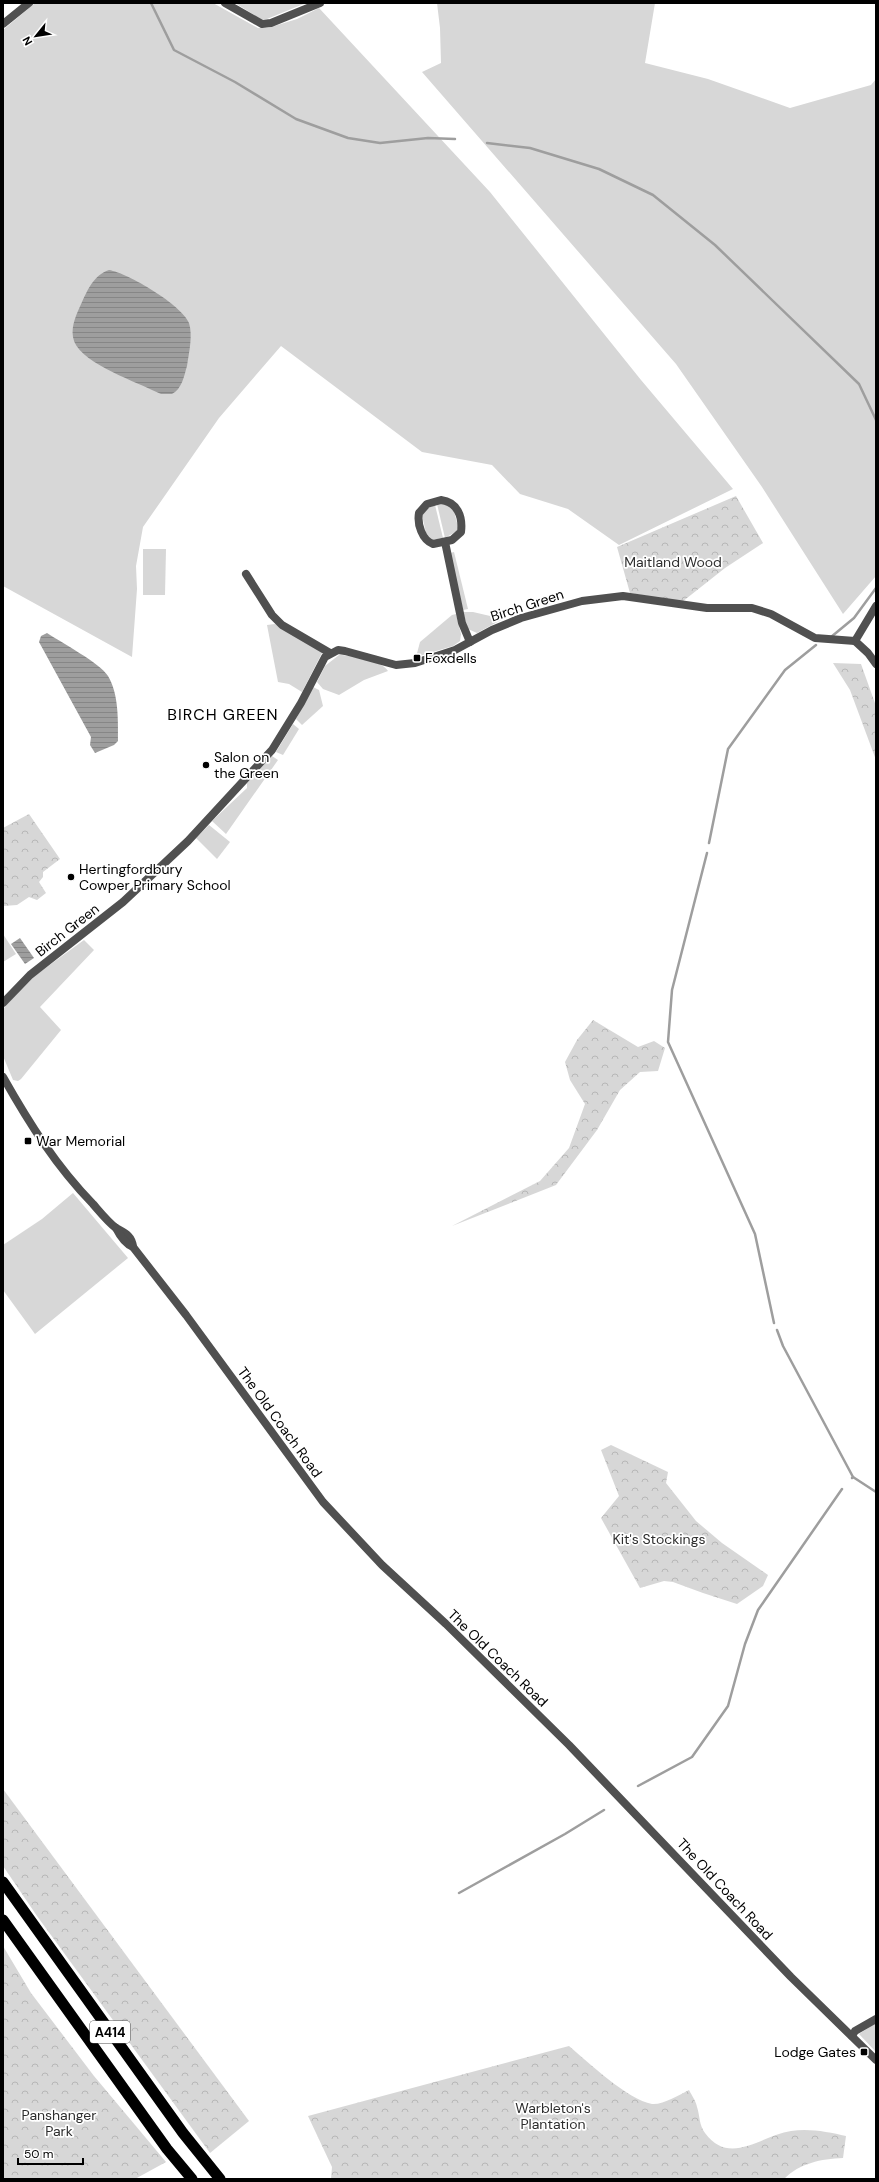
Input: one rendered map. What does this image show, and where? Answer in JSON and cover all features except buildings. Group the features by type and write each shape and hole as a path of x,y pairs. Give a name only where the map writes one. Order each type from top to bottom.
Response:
{"highway":[{"name":"A414","path":"3,1882 178,2126 220,2179"},
{"name":"A414","path":"3,1920 167,2149 192,2179"}],"street":[{"path":"3,24 28,3"},
{"path":"225,3 262,24 284,18 320,3"},
{"path":"447,501 456,506 458,510 460,532 455,538 445,542 433,544 426,540 422,534 418,517 420,509 427,504 447,501"},
{"path":"445,542 462,623 470,642"},
{"path":"246,574 272,615 282,625 330,653"},
{"name":"Birch Green","path":"3,1003 30,975 128,898 188,841 227,801 272,750 302,703 320,665 330,653 338,650 345,651 396,665 429,659 521,618 582,601 623,596 707,608 752,608 771,614 815,638 855,641"},
{"path":"876,606 855,641 868,653 876,664"},
{"name":"The Old Coach Road","path":"3,1077 30,1124 52,1158 86,1197 116,1228 119,1236 128,1245 133,1247 186,1315 328,1507 382,1565 446,1624 569,1745 770,1955 876,2060"},
{"path":"852,2036 855,2031 876,2019"}],"green space":[{"path":"35,3 213,3 258,28 268,28 297,19 319,8 490,192 641,380 733,489 619,545 568,509 520,494 492,465 422,452 281,346 219,418 143,527 136,566 137,589 132,657 3,586 3,30"},
{"path":"235,3 306,3 267,19 261,19"},
{"path":"437,3 655,3 645,63 708,79 790,108 871,85 876,79 876,576 843,614 762,487 676,364 422,72 441,63 440,28"},
{"name":"Maitland Wood","path":"736,496 763,543 725,568 682,602 630,593 617,547"},
{"path":"444,503 454,511 458,527 457,531 445,538 437,504"},
{"path":"435,505 443,538 432,540 426,533 422,515 427,508"},
{"path":"143,549 166,549 165,595 143,595"},
{"path":"454,552 468,609 463,610 450,553"},
{"path":"463,612 473,612 503,619 477,633 468,629"},
{"path":"456,614 461,634 460,641 453,646 416,657 420,642 452,615"},
{"path":"275,624 319,648 322,653 302,692 289,684 278,682 267,625"},
{"path":"339,655 358,657 380,664 388,671 364,680 339,695 323,689 317,682 325,666"},
{"path":"833,663 861,664 876,706 876,760 850,690"},
{"path":"313,687 319,690 323,706 302,725 296,719"},
{"path":"293,724 299,729 283,755 276,752"},
{"path":"272,756 278,760 226,834 212,821 247,788 247,783"},
{"path":"29,814 60,859 43,872 43,877 39,882 46,893 37,900 29,897 17,905 3,906 3,828"},
{"path":"209,825 230,842 217,859 196,838"},
{"path":"3,934 16,954 3,962"},
{"path":"84,940 94,950 40,1007 61,1030 21,1079 18,1081 13,1080 3,1056 3,1009 29,980"},
{"path":"593,1020 638,1047 654,1041 665,1048 658,1071 640,1072 620,1090 597,1130 556,1185 452,1226 540,1181 569,1148 585,1104 570,1080 565,1062 577,1040"},
{"path":"73,1193 128,1258 35,1334 3,1290 3,1245 42,1219"},
{"name":"Kit's Stockings","path":"611,1445 668,1472 666,1483 696,1521 722,1543 768,1575 763,1586 737,1604 673,1582 664,1581 640,1588 601,1518 619,1496 601,1450"},
{"path":"3,1789 249,2121 210,2153 37,1916 3,1866"},
{"name":"Panshanger Park","path":"3,1946 31,1993 94,2076 166,2162 135,2179 3,2179"},
{"path":"876,2023 876,2052 859,2034"},
{"name":"Warbleton's Plantation","path":"569,2046 609,2080 642,2101 652,2104 661,2103 689,2090 696,2103 703,2130 715,2143 725,2148 746,2146 791,2131 812,2130 846,2136 843,2158 827,2159 811,2163 797,2169 784,2179 331,2179 332,2167 308,2116"}],"shaded area":[{"path":"109,270 129,277 154,291 176,308 189,323 191,339 187,366 180,386 172,394 161,394 106,369 94,362 76,346 73,333 78,310 95,279 99,275"},
{"path":"47,633 89,659 108,676 112,683 117,708 118,741 114,745 95,753 90,745 91,737 39,642 41,636"},
{"path":"20,938 34,958 25,964 11,944"}],"waterway":[{"path":"151,3 174,50 235,82 296,119 348,138 380,143 428,138 455,139"},
{"path":"487,143 530,148 599,169 653,195 715,245 859,384 876,420"},
{"path":"831,637 854,618 876,588"},
{"path":"709,843 728,749 785,670 816,645"},
{"path":"707,853 672,990 668,1042 755,1234 774,1323"},
{"path":"777,1330 783,1346 853,1477 852,1478"},
{"path":"853,1477 876,1492"},
{"path":"638,1786 692,1757 728,1706 745,1644 758,1610 842,1489"},
{"path":"459,1893 565,1834 604,1810"}],"place":[{"name":"Foxdells","path":"417,658"},
{"name":"Salon on the Green","path":"206,765"},
{"name":"Hertingfordbury Cowper Primary School","path":"71,877"},
{"name":"War Memorial","path":"28,1141"},
{"name":"Lodge Gates","path":"864,2052"}],"district":[{"name":"BIRCH GREEN","path":"223,714"}]}
